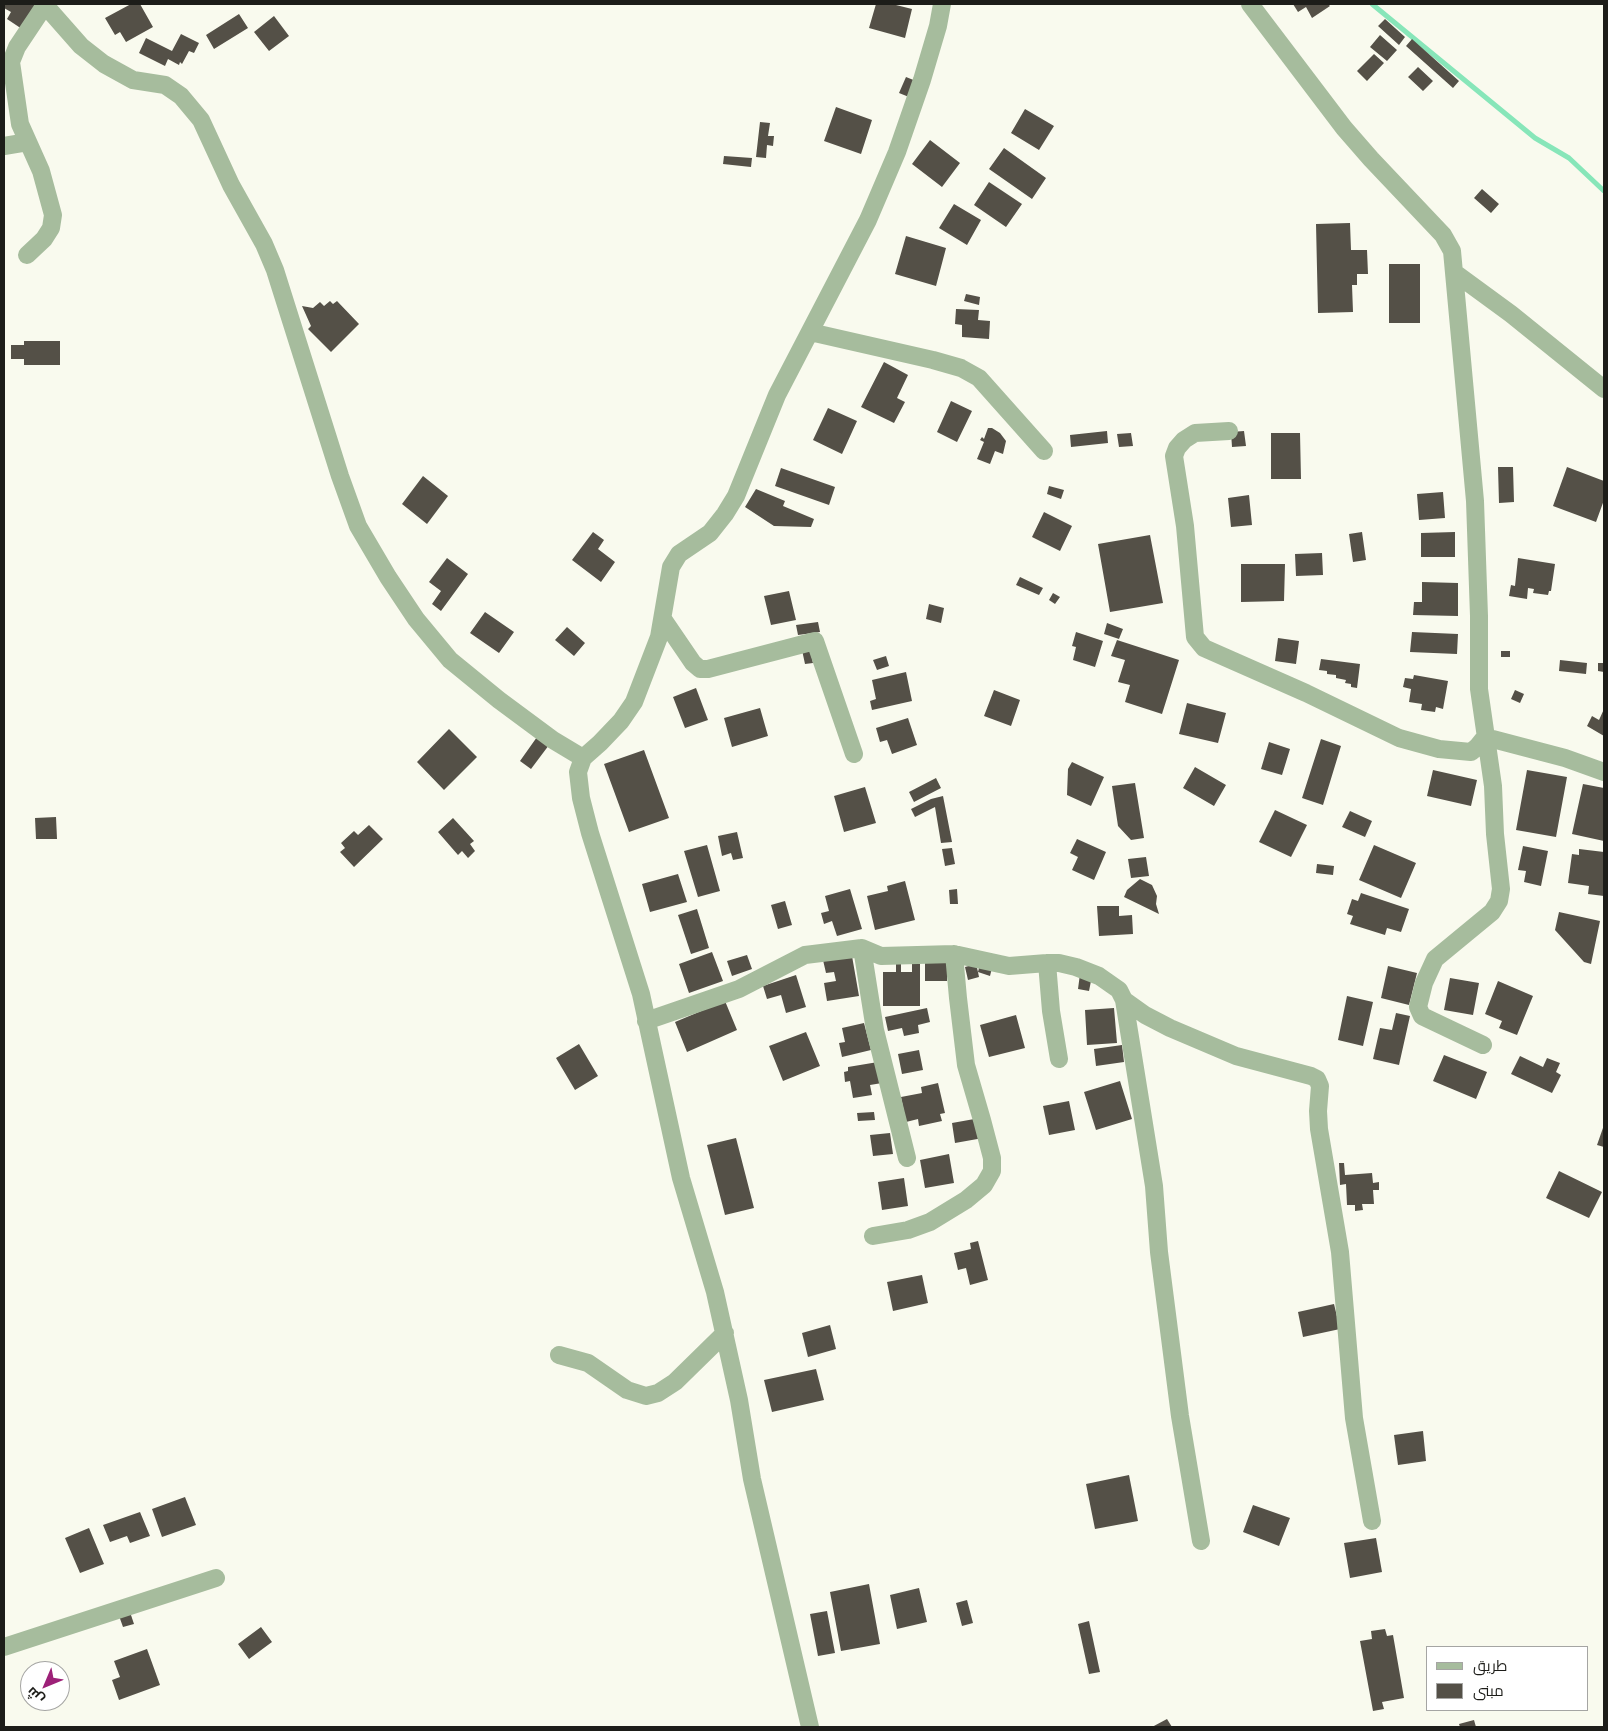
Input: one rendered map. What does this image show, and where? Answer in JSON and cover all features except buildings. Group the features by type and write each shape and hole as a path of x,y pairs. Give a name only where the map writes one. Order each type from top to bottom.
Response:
{"street":[{"path":"27,256 44,239 51,228 53,215 41,170 20,124 11,62 17,47 45,4 81,46 104,64 133,80 165,85 181,96 201,120 231,185 264,244 275,270 340,476 358,526 388,577 416,619 450,660 498,700 583,758"},
{"path":"810,1727 752,1479 725,1332 681,1178 640,994 590,833 581,798 578,772 583,758 621,721 634,702 659,638 670,567 679,554 710,533 729,508 777,395 868,220 897,152 922,80 938,26 942,4"},
{"path":"1250,4 1344,128 1443,235 1452,251 1475,501 1479,616 1478,689 1493,786 1495,834 1501,889 1499,901 1492,912 1435,959 1424,982 1418,1007 1422,1016 1483,1045"},
{"path":"4,146 28,142"},
{"path":"1455,273 1511,314 1604,389"},
{"path":"810,332 961,368 979,378 1044,452"},
{"path":"1230,431 1195,433 1184,440 1177,448 1174,456 1185,526 1196,637 1204,648 1306,693 1399,738 1439,749 1471,752 1485,737"},
{"path":"663,619 693,663 700,669 708,669 815,641 854,754"},
{"path":"1485,737 1565,758 1604,772"},
{"path":"646,1021 739,989 805,955 862,948 881,956 954,954 1010,966 1059,963 1100,976 1119,990 1124,1000 1154,1186 1159,1252 1180,1416 1201,1541"},
{"path":"862,948 875,1030 907,1158"},
{"path":"873,1236 908,1230 930,1222 966,1200 984,1185 992,1170 992,1158 966,1065 954,954"},
{"path":"1047,963 1051,1012 1059,1059"},
{"path":"1124,1000 1145,1015 1170,1028 1236,1056 1317,1079 1320,1086 1319,1130 1340,1252 1354,1418 1372,1521"},
{"path":"559,1355 588,1363 627,1390 646,1396 658,1393 675,1382 725,1332"},
{"path":"4,1647 216,1578"}],"waterway":[{"path":"1372,4 1535,138 1569,158 1604,191"}]}
